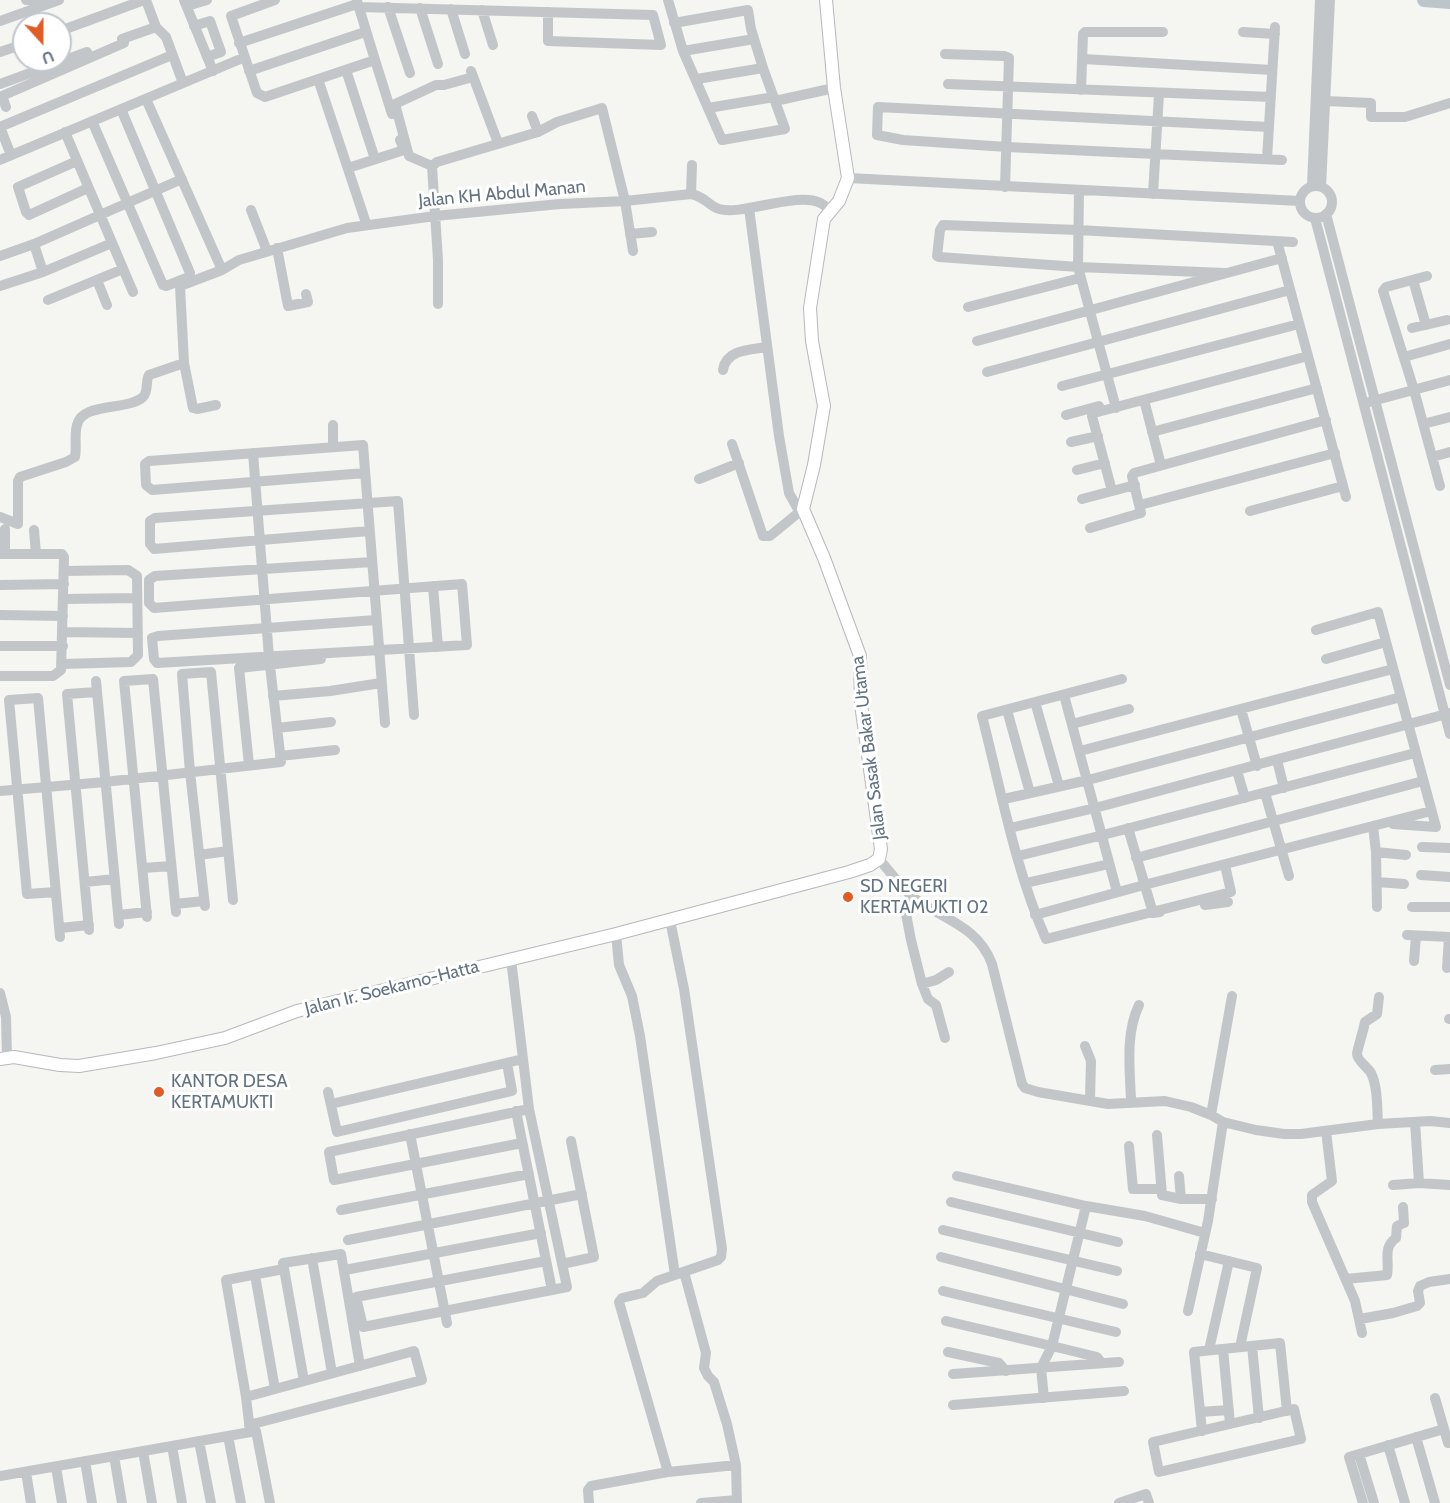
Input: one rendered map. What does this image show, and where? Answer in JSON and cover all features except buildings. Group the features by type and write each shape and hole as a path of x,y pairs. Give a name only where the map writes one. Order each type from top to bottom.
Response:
{"main road":[{"path":"804,513 824,412 823,395 809,326 810,308 824,219 839,201 848,178 834,88 826,0"},
{"name":"Jalan Sasak Bakar Utama","path":"790,888 870,866 881,855 861,704 860,656 814,531 804,513"},
{"name":"Jalan Ir. Soekarno-Hatta","path":"3,1058 79,1066 156,1053 237,1035 297,1011 616,934 790,888"}],"street":[{"path":"26,0 57,1"},
{"path":"72,27 145,0 156,27 166,37 183,83"},
{"path":"207,0 185,3 213,71"},
{"path":"275,0 231,16 257,93 265,97 375,60"},
{"path":"668,0 674,23 683,51 722,140 785,129 763,68 748,10 674,23"},
{"path":"0,21 57,1"},
{"path":"239,43 357,3 388,8 420,8 653,15 661,45 548,41 548,12"},
{"path":"348,168 404,150 357,3"},
{"path":"1317,187 1325,4"},
{"path":"388,8 411,73"},
{"path":"420,8 438,64"},
{"path":"451,9 465,54"},
{"path":"482,10 493,45"},
{"path":"194,26 210,21 221,52 207,57"},
{"path":"0,84 156,27"},
{"path":"1243,32 1275,30 1267,159"},
{"path":"1317,187 1325,101 1324,30"},
{"path":"249,71 365,32"},
{"path":"1081,90 1083,34 1086,32 1163,32"},
{"path":"3,98 124,43 122,39"},
{"path":"683,51 754,39"},
{"path":"945,54 1007,56 1010,60 1005,187"},
{"path":"171,55 0,127 5,157 238,60"},
{"path":"1083,59 1272,70"},
{"path":"697,79 763,68"},
{"path":"346,70 375,159"},
{"path":"432,166 409,156 395,104 436,85 444,85 472,74 498,143"},
{"path":"318,79 365,220"},
{"path":"948,84 1271,97"},
{"path":"708,108 834,88"},
{"path":"1153,194 1159,94"},
{"path":"146,99 222,270"},
{"path":"1325,101 1371,103 1371,117 1405,117 1450,103"},
{"path":"1269,127 878,107 877,135 903,140 1007,147 1282,160"},
{"path":"432,166 437,162 538,132 557,122 602,108 625,201 633,251"},
{"path":"92,121 163,285 166,286 189,277 190,273 121,109"},
{"path":"532,116 538,132"},
{"path":"65,132 133,292"},
{"path":"77,161 18,187 26,212 29,215 88,188"},
{"path":"692,165 691,194 701,196 720,209 749,208 794,200 822,203 831,209"},
{"path":"432,166 438,304"},
{"path":"848,178 1300,201"},
{"path":"0,256 34,244 182,179"},
{"path":"1317,187 1328,192 1331,207 1326,214 1315,218 1304,213 1300,201 1302,193 1317,187"},
{"path":"1079,190 1079,272 1115,405"},
{"name":"Jalan KH Abdul Manan","path":"184,363 180,286 222,270 239,260 347,228 435,216 691,194"},
{"path":"732,444 764,537 770,536 804,513 789,492 786,478 774,409 749,208"},
{"path":"251,210 272,250 289,311 308,302 306,294"},
{"path":"1326,214 1375,401 1445,645 1450,685"},
{"path":"1315,218 1447,714 1450,734"},
{"path":"1225,273 1079,272 937,256 940,230 943,225 1293,242"},
{"path":"630,234 652,232"},
{"path":"1250,511 1345,491 1277,241"},
{"path":"0,286 43,272 112,243"},
{"path":"34,244 43,272"},
{"path":"977,340 1282,258"},
{"path":"48,300 123,269"},
{"path":"968,307 1079,272"},
{"path":"1427,276 1386,287 1383,291 1414,390 1440,486"},
{"path":"97,280 107,305"},
{"path":"1413,280 1426,325"},
{"path":"987,372 1290,290"},
{"path":"1412,328 1447,320"},
{"path":"1062,386 1299,324"},
{"path":"1404,357 1450,344"},
{"path":"723,370 724,363 730,355 767,347"},
{"path":"1066,415 1144,400 1308,356"},
{"path":"0,517 18,524 18,481 20,477 75,458 77,424 85,414 141,399 147,391 148,375 184,363 194,408 216,405"},
{"path":"1363,404 1450,380"},
{"path":"1152,432 1317,388"},
{"path":"1144,400 1161,465"},
{"path":"1112,491 1092,414 1115,405"},
{"path":"1423,424 1450,417"},
{"path":"1090,528 1142,512 1132,477 1134,472 1326,420"},
{"path":"333,425 333,446"},
{"path":"1071,442 1098,436"},
{"path":"365,473 152,490 146,485 145,464 149,461 363,445 385,723"},
{"path":"1432,457 1450,452"},
{"path":"0,791 134,779 280,762 266,628 253,453"},
{"path":"1140,505 1335,453"},
{"path":"699,479 739,463"},
{"path":"1077,470 1105,464"},
{"path":"1082,499 1135,485"},
{"path":"369,531 154,549 150,544 151,519 398,501 414,716"},
{"path":"0,676 53,676 61,670 63,664 62,554 2,554 5,529"},
{"path":"34,530 36,554"},
{"path":"372,562 155,576 149,580 149,603 154,608 462,584 467,645 269,661 157,663 154,659 152,638 155,637 376,620"},
{"path":"63,571 128,570 137,576 138,633 138,655 131,662 63,664"},
{"path":"0,585 64,584"},
{"path":"433,586 438,647"},
{"path":"64,599 137,598"},
{"path":"1317,630 1378,612 1436,827 1384,823"},
{"path":"0,615 63,615"},
{"path":"63,632 138,633"},
{"path":"1326,659 1386,642"},
{"path":"0,646 63,646"},
{"path":"249,765 239,668 269,661"},
{"path":"1080,751 1393,669"},
{"path":"56,892 27,894 9,700 38,698 60,932 89,928 67,694 97,687 119,920 147,915 124,681 153,679 176,908 205,903 190,772 182,674 211,672 233,900"},
{"path":"1122,679 982,716 1026,884 1035,915 1046,939 1231,892 1225,865"},
{"path":"273,696 330,691 381,682"},
{"path":"1064,695 1117,892"},
{"path":"1004,799 1088,780 1401,698"},
{"path":"1035,702 1059,786"},
{"path":"1072,724 1129,709"},
{"path":"1241,709 1257,766"},
{"path":"1007,710 1030,793"},
{"path":"1010,828 1257,766 1447,714"},
{"path":"277,728 331,722"},
{"path":"280,756 335,750"},
{"path":"1018,856 1415,753"},
{"path":"1277,760 1284,788"},
{"path":"1237,771 1245,798"},
{"path":"1136,858 1423,781"},
{"path":"1265,792 1289,876"},
{"path":"1035,915 1431,812"},
{"path":"1372,826 1376,852 1377,908"},
{"path":"1128,828 1153,913"},
{"path":"1422,847 1450,848"},
{"path":"199,855 228,851"},
{"path":"1376,852 1406,855"},
{"path":"879,859 912,896 973,934 984,948 992,964 1023,1087 1038,1092 1113,1104 1131,1101 1165,1101 1191,1107 1223,1122 1284,1134 1378,1124 1415,1122 1450,1124"},
{"path":"1026,884 1109,864"},
{"path":"143,868 171,866"},
{"path":"1421,876 1450,877"},
{"path":"85,882 115,879"},
{"path":"1377,882 1404,884"},
{"path":"912,896 907,902 906,914 922,984 927,997 936,1005 945,1038"},
{"path":"1153,913 1228,902"},
{"path":"1412,907 1450,907"},
{"path":"668,1472 619,1302 622,1298 643,1293 657,1281 718,1260 722,1249 684,989 670,920"},
{"path":"616,934 620,965 632,996 640,1035 679,1273 706,1353 704,1368 716,1387 736,1465 737,1502 701,1503"},
{"path":"1414,961 1411,935 1449,937 1447,968"},
{"path":"511,959 529,1109 567,1287 363,1327 356,1297 546,1261"},
{"path":"922,984 936,980 949,972"},
{"path":"0,993 6,1017 3,1058"},
{"path":"1211,1115 1232,996"},
{"path":"1378,1124 1374,1081 1357,1052 1365,1022 1377,1014 1379,997"},
{"path":"1131,1101 1131,1031 1133,1017 1139,1005"},
{"path":"1085,1046 1091,1061 1090,1099"},
{"path":"331,1104 523,1059"},
{"path":"328,1092 337,1132 512,1091 507,1063"},
{"path":"1436,1070 1450,1070"},
{"path":"522,1143 334,1180 329,1152 529,1109"},
{"path":"516,1112 552,1290"},
{"path":"1188,1311 1212,1199 1223,1122"},
{"path":"1415,1122 1419,1183"},
{"path":"1326,1131 1332,1181 1314,1193 1311,1198 1355,1301 1362,1334"},
{"path":"410,1134 447,1323"},
{"path":"1157,1135 1162,1196 1212,1199"},
{"path":"562,1264 594,1257 571,1141"},
{"path":"1129,1146 1132,1189 1161,1189"},
{"path":"341,1209 529,1174"},
{"path":"957,1176 1086,1206 1207,1226"},
{"path":"1179,1176 1181,1198"},
{"path":"1393,1185 1419,1183 1450,1185"},
{"path":"348,1240 582,1194"},
{"path":"951,1202 1118,1242"},
{"path":"1044,1398 1041,1368 1052,1346 1086,1206"},
{"path":"1346,1280 1387,1275 1387,1250 1390,1242 1396,1238 1397,1226 1404,1222 1403,1207"},
{"path":"943,1230 1117,1271"},
{"path":"350,1269 541,1233"},
{"path":"304,1381 284,1263 341,1254 360,1366"},
{"path":"1200,1254 1258,1270 1246,1347 1259,1418"},
{"path":"941,1257 1123,1304"},
{"path":"312,1258 332,1374"},
{"path":"1209,1350 1228,1261"},
{"path":"249,1428 226,1280 284,1269"},
{"path":"255,1275 275,1389"},
{"path":"1360,1318 1393,1313 1417,1306 1420,1303 1418,1291 1420,1286 1429,1282 1450,1279"},
{"path":"943,1291 1116,1332"},
{"path":"946,1321 1097,1357 1101,1362"},
{"path":"1202,1431 1194,1352 1280,1343 1287,1411"},
{"path":"1223,1349 1230,1424"},
{"path":"0,1476 228,1436 249,1428 422,1380 414,1351 246,1397"},
{"path":"948,1352 999,1363 1006,1371"},
{"path":"953,1374 1119,1362"},
{"path":"953,1405 1124,1391"},
{"path":"1435,1398 1445,1412 1444,1429 1449,1445"},
{"path":"1294,1409 1301,1439 1160,1472 1153,1442 1259,1418 1294,1409"},
{"path":"1200,1412 1229,1410"},
{"path":"249,1428 256,1431 270,1503"},
{"path":"1363,1503 1349,1457 1444,1429"},
{"path":"228,1436 241,1503"},
{"path":"1416,1437 1435,1503"},
{"path":"199,1441 211,1503"},
{"path":"1388,1445 1405,1503"},
{"path":"172,1446 182,1503"},
{"path":"142,1451 152,1503"},
{"path":"1359,1454 1374,1503"},
{"path":"114,1456 122,1503"},
{"path":"85,1461 92,1503"},
{"path":"589,1503 588,1490 591,1486 668,1472 736,1465"},
{"path":"56,1467 62,1503"},
{"path":"26,1472 31,1503"},
{"path":"1119,1503 1146,1494 1149,1503"}],"waterway":[{"path":"1424,0 1450,2"}],"place":[{"name":"SD NEGERI KERTAMUKTI 02","path":"848,897"},
{"name":"KANTOR DESA KERTAMUKTI","path":"159,1092"}]}
